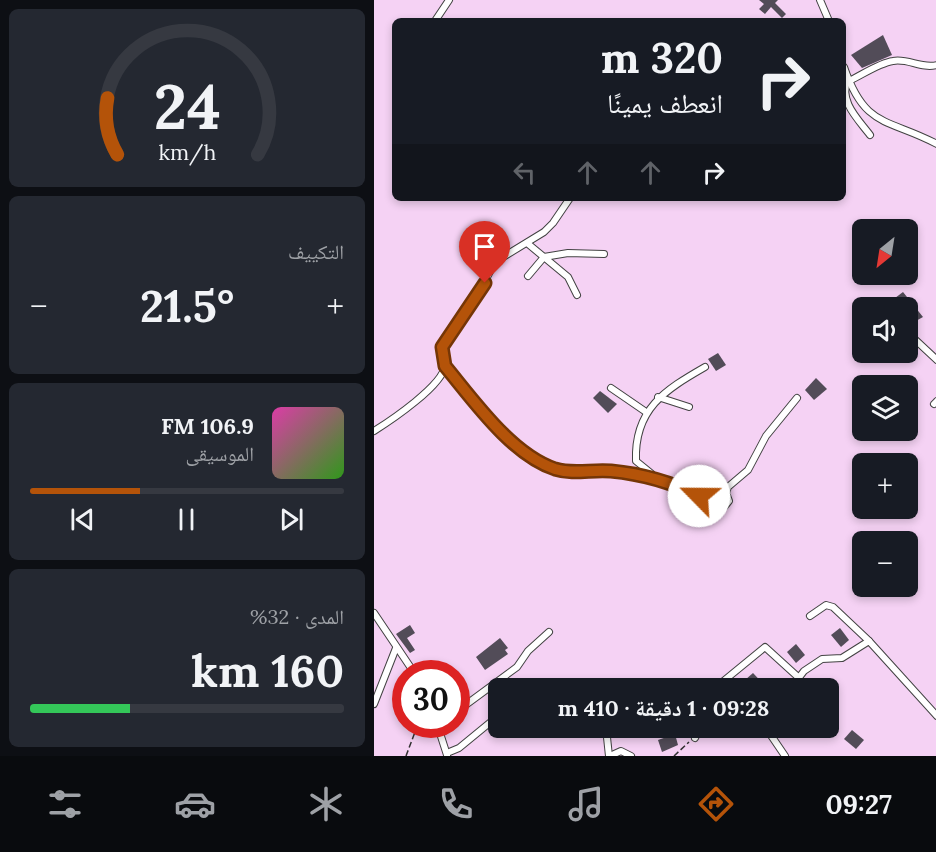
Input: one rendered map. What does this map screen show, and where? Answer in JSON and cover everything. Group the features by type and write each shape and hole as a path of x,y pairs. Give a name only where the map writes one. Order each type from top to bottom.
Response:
{"street":[{"path":"437,18 449,0"},
{"path":"820,0 829,18"},
{"path":"848,80 892,60 926,68 936,65"},
{"path":"846,74 860,102 879,120 919,134 936,144"},
{"path":"846,89 848,80"},
{"path":"846,98 849,108 870,135"},
{"path":"568,201 553,223 527,243 495,262 474,302 442,347 445,366 508,437 536,459 556,469 579,472 609,471 652,478 680,486 718,505 728,504 728,487 748,470 766,436 797,398"},
{"path":"527,243 568,277 577,295"},
{"path":"528,276 544,257 568,253 604,254"},
{"path":"918,343 936,360"},
{"path":"374,431 406,410 441,375 445,366"},
{"path":"652,478 652,474 636,461 646,412 658,397 705,367"},
{"path":"611,388 646,412"},
{"path":"658,397 689,407"},
{"path":"810,616 826,605 833,607 869,641 936,716"},
{"path":"374,613 405,660"},
{"path":"470,702 517,667 528,651 549,632"},
{"path":"727,678 765,647 798,678 822,659 842,658 869,641"},
{"path":"374,704 396,648"},
{"path":"442,738 447,754 459,748 488,724"},
{"path":"606,738 609,756 621,751 631,756"},
{"path":"773,738 785,756"}],"path":[{"path":"406,756 413,738"},
{"path":"674,756 695,738"}],"shaded area":[{"path":"374,0 936,0 936,756 374,756"}],"building":[{"path":"759,0 778,0 775,3 786,14 782,18 771,7 765,14 759,9 764,4"},
{"path":"883,35 892,55 862,68 851,55"},
{"path":"903,292 907,297 896,297"},
{"path":"918,311 923,317 918,320"},
{"path":"718,353 726,365 716,371 708,359"},
{"path":"816,378 827,389 814,400 805,390"},
{"path":"600,391 617,404 608,413 593,398"},
{"path":"410,625 415,633 407,638 415,650 410,653 396,634"},
{"path":"840,628 849,640 841,647 831,635"},
{"path":"500,638 508,648 505,650 508,654 485,670 476,657"},
{"path":"796,644 805,655 796,663 787,652"},
{"path":"753,673 758,678 747,678"},
{"path":"852,730 864,740 856,749 844,739"},
{"path":"676,738 678,745 662,752 658,740"}],"route":[{"path":"485,283 442,347 443,357 445,366 508,437 536,459 556,469 579,472 609,471 652,478 680,486 699,496"}]}
